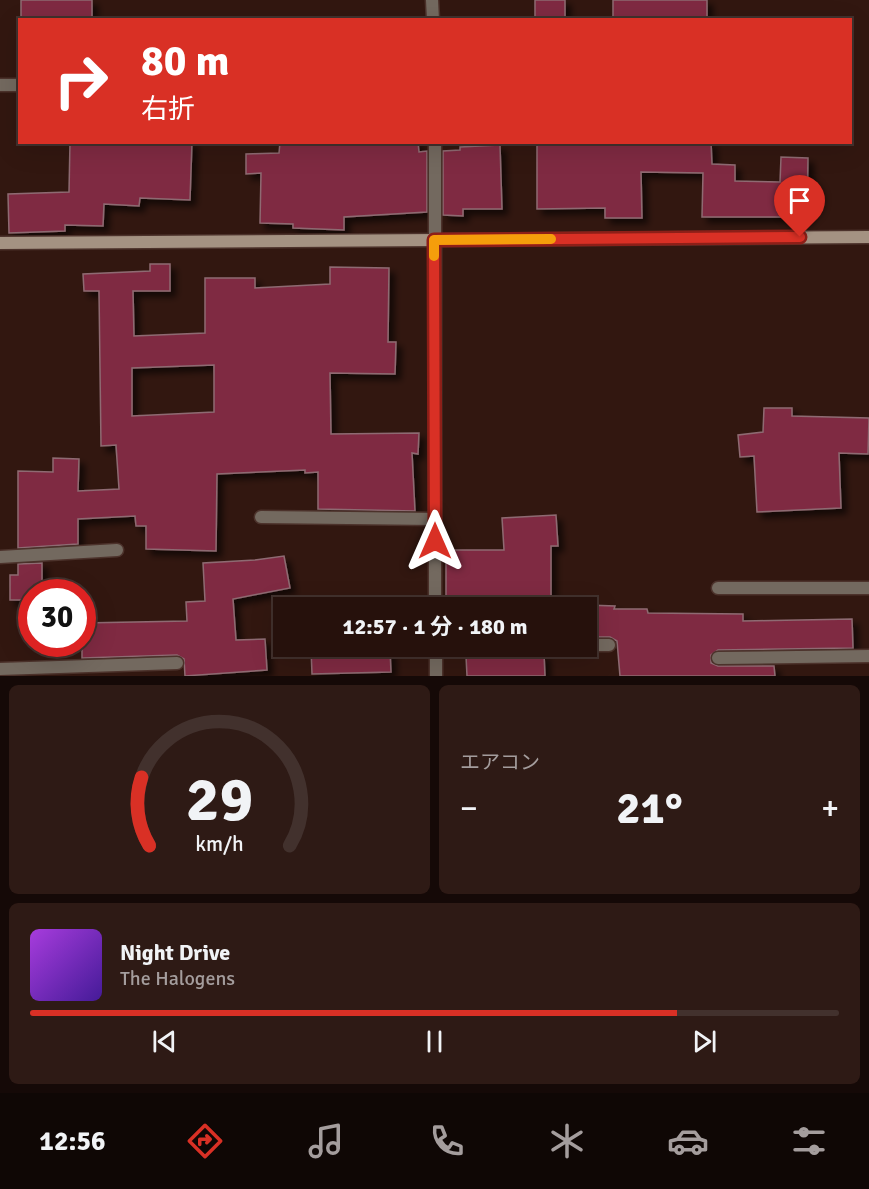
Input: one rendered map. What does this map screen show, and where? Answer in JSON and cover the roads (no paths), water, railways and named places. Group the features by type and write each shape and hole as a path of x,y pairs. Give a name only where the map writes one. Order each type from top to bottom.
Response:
{"street":[{"path":"432,0 433,18"},
{"path":"0,85 18,85"},
{"path":"435,144 435,597"},
{"path":"0,243 869,237"},
{"path":"261,517 435,519"},
{"path":"0,558 117,550"},
{"path":"718,588 869,588"},
{"path":"597,645 609,645"},
{"path":"718,658 869,656"},
{"path":"436,657 436,676"},
{"path":"0,669 177,663"}]}
